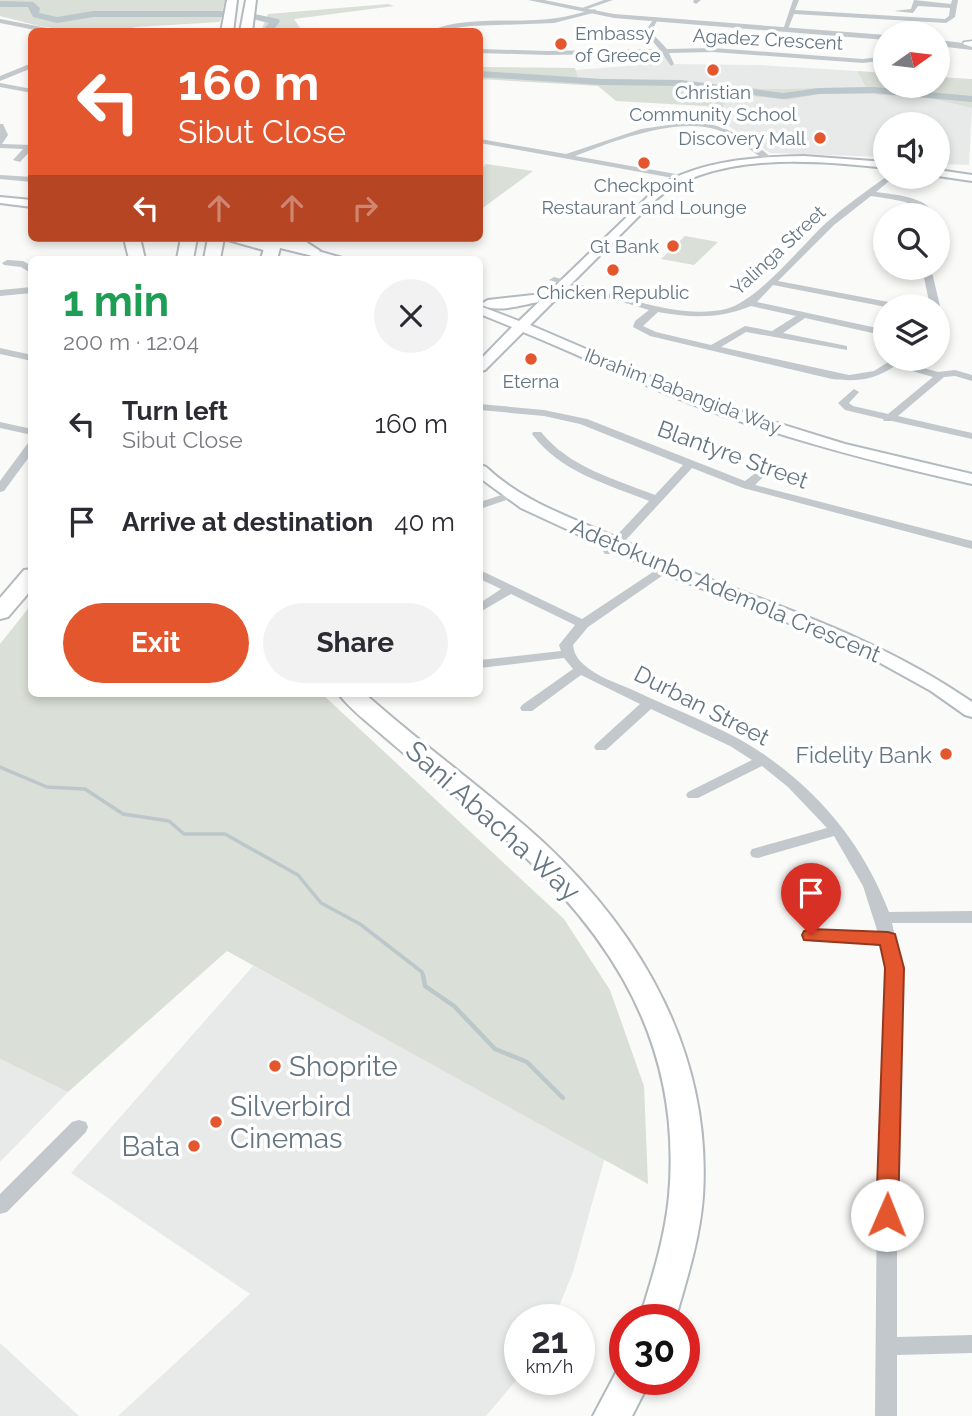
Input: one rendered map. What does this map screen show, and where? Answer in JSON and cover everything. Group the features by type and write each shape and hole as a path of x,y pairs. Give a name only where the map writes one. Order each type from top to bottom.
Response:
{"highway":[{"path":"246,28 251,0"},
{"path":"227,28 232,1"},
{"path":"276,245 307,256"},
{"path":"15,598 28,580"},
{"name":"Sani Abacha Way","path":"355,697 507,825 559,873 604,924 648,990 665,1030 677,1071 689,1174 677,1248 661,1304"},
{"path":"612,1416 623,1395"}],"main road":[{"path":"483,360 510,325 657,193 679,177 768,159 873,162"},
{"path":"950,172 972,175"},
{"path":"0,198 28,202"},
{"path":"254,242 276,245"},
{"path":"483,306 536,303"},
{"path":"536,303 539,316 550,333"},
{"name":"Ibrahim Babangida Way","path":"483,307 510,325 550,333 768,417 848,440 972,469"},
{"name":"Ibrahim Babangida Way","path":"550,333 659,386 763,424 842,448 972,478"},
{"name":"Adetokunbo Ademola Crescent","path":"483,476 496,500 613,547 660,571 848,651 925,692 972,726"},
{"name":"Adetokunbo Ademola Crescent","path":"660,571 807,621 878,652 941,687 972,711"}],"street":[{"path":"532,0 587,11 655,19 786,28"},
{"path":"542,0 587,11 873,35"},
{"path":"451,28 561,21 610,0"},
{"path":"786,28 796,0"},
{"path":"791,12 935,21 951,19 954,3 916,2 913,11 907,12 844,7"},
{"path":"655,19 648,32 664,50 671,64"},
{"path":"1,22 35,28"},
{"path":"950,43 971,45"},
{"name":"Agadez Crescent","path":"483,51 738,51 873,59"},
{"path":"19,63 28,64"},
{"path":"0,79 28,67"},
{"path":"0,85 28,90"},
{"path":"568,156 632,134 692,125 716,127 730,133 768,159"},
{"path":"0,127 4,135 0,144 28,147"},
{"path":"483,142 679,177"},
{"path":"17,160 28,149"},
{"path":"0,177 28,180"},
{"name":"Yalinga Street","path":"559,282 657,308 705,315 733,311 750,303 831,223 875,189"},
{"path":"869,194 916,203"},
{"path":"7,263 23,264 28,268"},
{"path":"770,282 873,302"},
{"path":"0,293 28,290"},
{"path":"750,303 873,330"},
{"path":"657,308 638,323 638,327 653,334 815,373 849,378 881,371"},
{"path":"773,335 792,325 803,315"},
{"path":"792,325 802,342"},
{"path":"712,348 741,329 843,348"},
{"path":"0,351 28,357"},
{"path":"926,371 938,375 955,373 972,378"},
{"path":"888,419 939,378 938,375"},
{"path":"854,392 843,403 845,406 888,419 972,436"},
{"name":"Blantyre Street","path":"483,407 531,411 583,421 747,486 972,545"},
{"path":"0,425 28,431"},
{"path":"537,434 544,446 559,458 655,499"},
{"path":"0,489 28,450"},
{"path":"613,547 691,463"},
{"path":"747,486 766,468 796,476"},
{"path":"483,664 567,654 566,645 583,624 660,571"},
{"path":"483,576 583,624"},
{"path":"483,606 510,589"},
{"name":"Durban Street","path":"567,654 580,670 736,743 793,784 838,830 862,868 883,918 894,968 887,1189 886,1416"},
{"path":"527,708 580,670"},
{"path":"601,747 649,703"},
{"path":"693,795 763,761"},
{"path":"758,853 838,830"},
{"path":"883,918 972,917"},
{"path":"811,935 888,939"},
{"path":"0,1206 79,1127"},
{"path":"888,1346 972,1344"}],"shaded area":[{"path":"0,0 225,0 220,22 132,28 53,28 0,16"},
{"path":"388,4 394,6 294,19 300,28 262,28 268,14"},
{"name":"Christian Community School","path":"663,52 671,64 758,65 857,71 867,87 767,89 662,80 578,78 575,70 640,65 634,53"},
{"path":"483,67 575,68 578,78 662,80 767,89 866,87 857,71 873,72 873,95 821,94 788,100 729,94 723,107 616,101 598,86 483,79"},
{"path":"950,78 972,79 972,108 929,98 950,98"},
{"path":"729,94 788,100 821,94 864,94 873,95 873,98 929,98 972,108 969,165 950,164 950,112 873,112 873,157 770,153 727,125 717,124 706,105 722,107"},
{"path":"486,164 533,171 483,208 483,167"},
{"path":"685,236 718,242 694,265 661,259"},
{"path":"28,609 28,697 325,697 564,919 610,990 644,1086 648,1184 227,951 68,1092 0,1059 0,644"},
{"path":"253,966 605,1157 573,1272 560,1304 504,1304 504,1395 486,1416 118,1416 250,1294 71,1173"},
{"path":"0,1059 68,1092 0,1162"},
{"path":"0,1343 79,1416 0,1416"}],"waterway":[{"path":"0,4 30,4 35,8 33,12 36,15 57,20 93,14 222,14"},
{"path":"255,17 275,21 269,28"},
{"path":"483,74 602,82 681,83 783,96 819,91 873,90 972,99"},
{"path":"0,767 47,787 85,789 123,814 169,821 184,834 225,834 298,875 321,903 360,924 422,972 423,977"},
{"path":"423,975 425,986 454,1006 495,1049 527,1062 563,1098"}],"place":[{"name":"Embassy of Greece","path":"561,44"},
{"name":"Christian Community School","path":"713,70"},
{"name":"Discovery Mall","path":"820,138"},
{"name":"Checkpoint Restaurant and Lounge","path":"644,163"},
{"name":"Gt Bank","path":"673,246"},
{"name":"Chicken Republic","path":"613,270"},
{"name":"Eterna","path":"531,359"},
{"name":"Fidelity Bank","path":"946,754"},
{"name":"Shoprite","path":"275,1066"},
{"name":"Silverbird Cinemas","path":"216,1122"},
{"name":"Bata","path":"194,1146"}],"route":[{"path":"811,935 888,939 894,968 887,1215"}]}
